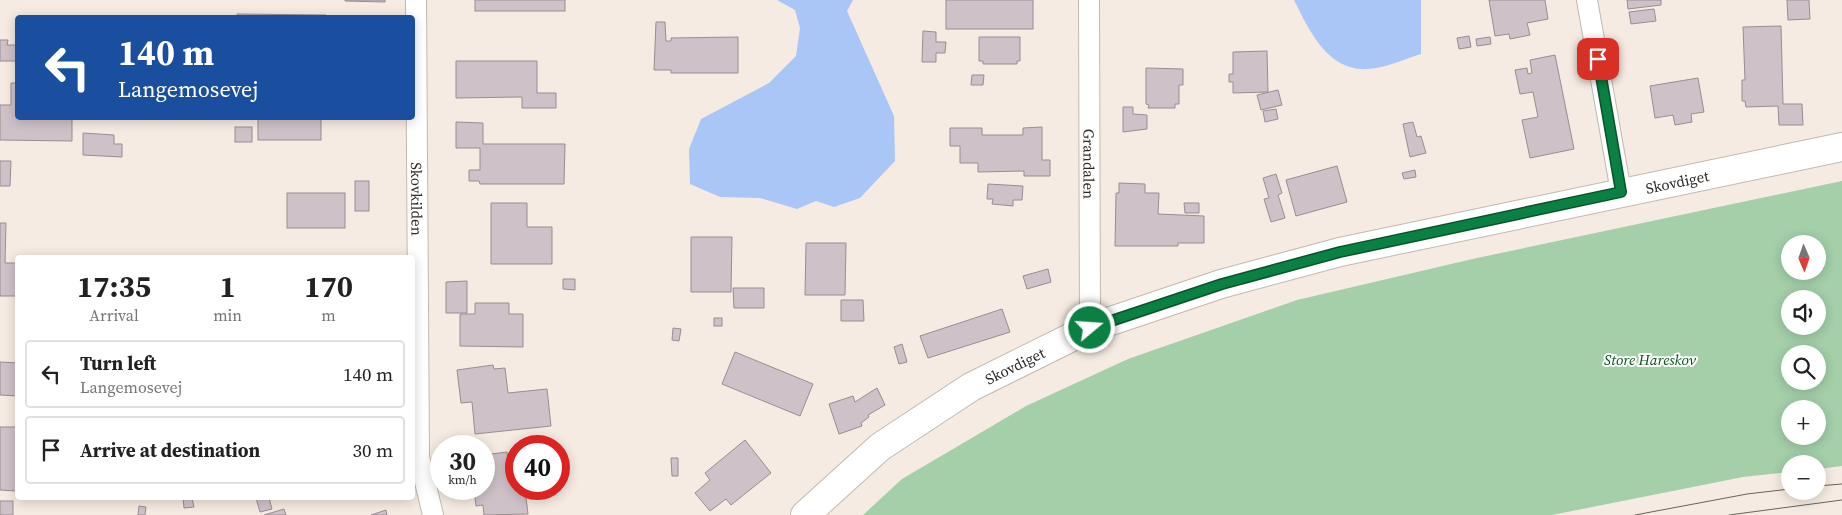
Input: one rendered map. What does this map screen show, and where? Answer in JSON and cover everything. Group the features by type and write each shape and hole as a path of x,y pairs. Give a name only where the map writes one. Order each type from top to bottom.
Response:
{"street":[{"name":"Skovkilden","path":"416,0 419,457 433,515"},
{"name":"Grandalen","path":"1089,0 1090,328"},
{"path":"1587,0 1621,192"},
{"name":"Skovdiget","path":"805,515 880,447 971,387 1090,328 1222,284 1340,252 1842,147"}],"green space":[{"name":"Store Hareskov","path":"1842,181 1842,466 1826,468 1826,455 1781,455 1781,473 1743,477 1552,515 863,515 902,479 1026,406 1128,359 1297,300 1477,258"}],"water":[{"path":"777,0 853,0 847,11 894,116 895,161 860,198 834,207 816,201 797,209 760,198 720,197 690,184 689,149 701,119 769,83 796,56 800,28 795,10"},
{"path":"1294,0 1421,0 1421,54 1388,65 1368,69 1354,68 1342,64 1331,56 1313,36"}],"building":[{"path":"385,0 385,2 345,1"},
{"path":"475,0 565,0 565,11 475,11"},
{"path":"946,0 1033,0 1033,29 946,29"},
{"path":"1489,0 1545,0 1548,19 1527,23 1530,35 1510,39 1509,34 1495,36"},
{"path":"1627,0 1661,0 1661,5 1628,9"},
{"path":"1787,0 1809,0 1810,19 1788,20"},
{"path":"1654,9 1656,21 1631,24 1629,12"},
{"path":"237,14 326,15 237,15"},
{"path":"656,22 665,22 666,41 671,41 671,38 738,37 738,73 671,73 671,70 654,70"},
{"path":"1781,26 1783,104 1802,104 1803,125 1779,125 1778,106 1746,107 1745,101 1742,101 1742,80 1745,80 1743,27"},
{"path":"923,31 936,32 936,42 946,42 945,53 936,53 936,62 922,62"},
{"path":"1469,36 1471,47 1459,49 1457,38"},
{"path":"979,37 1020,37 1020,61 1017,61 1017,64 983,64 983,61 979,61"},
{"path":"1490,37 1491,44 1477,46 1476,39"},
{"path":"0,40 8,40 7,45 15,45 15,61 0,61"},
{"path":"1267,51 1268,92 1233,93 1233,82 1229,82 1229,74 1233,74 1233,52"},
{"path":"1555,55 1574,149 1530,158 1522,120 1538,117 1533,92 1520,94 1515,70 1527,68 1528,74 1532,73 1530,60"},
{"path":"456,61 537,61 537,93 556,93 556,108 522,108 522,97 456,98"},
{"path":"1146,68 1183,69 1183,85 1179,85 1179,104 1175,104 1175,108 1148,108 1149,105 1146,104"},
{"path":"972,75 984,75 983,85 971,85"},
{"path":"1698,78 1704,112 1691,114 1692,122 1675,125 1673,115 1655,118 1650,86"},
{"path":"11,83 15,83 15,120 72,120 72,141 0,140 0,105 11,105"},
{"path":"1278,90 1282,105 1261,110 1257,95"},
{"path":"1123,107 1133,107 1133,114 1147,115 1147,129 1123,132"},
{"path":"1276,109 1278,119 1265,122 1263,111"},
{"path":"258,120 321,120 321,140 258,140"},
{"path":"456,122 483,123 483,144 565,144 564,184 480,184 479,181 469,181 469,170 480,170 480,148 456,148"},
{"path":"1413,122 1417,137 1421,136 1426,153 1410,157 1403,124"},
{"path":"235,127 252,127 252,142 235,142"},
{"path":"1042,127 1042,160 1050,160 1050,176 1024,176 1024,171 978,172 978,163 960,163 960,146 950,146 950,128 982,128 982,135 1023,135 1023,128"},
{"path":"83,133 114,135 114,144 122,144 122,157 83,155"},
{"path":"0,161 11,161 10,186 0,186"},
{"path":"1337,166 1347,202 1296,216 1286,180"},
{"path":"1415,170 1416,177 1404,179 1402,173"},
{"path":"1276,174 1282,193 1278,195 1285,218 1271,222 1264,199 1269,198 1263,178"},
{"path":"355,181 369,181 369,211 355,211"},
{"path":"1119,183 1145,184 1145,193 1159,193 1158,214 1204,216 1204,243 1178,243 1178,246 1115,246 1116,193 1119,193"},
{"path":"988,184 1023,186 1022,200 1013,200 1013,206 992,204 993,199 987,199"},
{"path":"287,193 345,193 345,228 287,228"},
{"path":"491,203 527,203 527,227 552,227 552,264 491,264"},
{"path":"1184,203 1199,203 1199,213 1185,213"},
{"path":"0,223 6,223 5,263 15,263 15,296 0,296"},
{"path":"691,237 732,237 731,292 691,292"},
{"path":"806,243 846,243 845,295 805,295"},
{"path":"1048,269 1051,282 1027,289 1023,276"},
{"path":"563,279 575,279 575,290 563,289"},
{"path":"467,281 467,313 446,313 446,282"},
{"path":"733,288 764,288 764,308 734,308"},
{"path":"841,300 863,300 864,321 841,321"},
{"path":"475,303 509,303 509,314 523,314 523,347 460,346 460,314 475,314"},
{"path":"1002,309 1010,332 928,358 920,336"},
{"path":"714,318 722,318 722,326 714,326"},
{"path":"673,328 681,329 679,341 672,340"},
{"path":"902,344 907,362 899,364 894,347"},
{"path":"735,352 813,384 800,416 722,384"},
{"path":"0,362 15,363 15,396 0,395"},
{"path":"493,365 494,369 505,368 508,393 547,389 551,426 475,434 472,402 461,403 457,370"},
{"path":"877,388 885,405 868,415 869,417 861,423 862,426 839,434 829,404 853,396 855,402"},
{"path":"0,427 15,427 15,491 0,490"},
{"path":"745,440 771,473 731,505 726,499 710,511 695,493 710,480 705,473"},
{"path":"505,452 505,500 526,500 528,514 484,515 483,505 476,506 475,500 495,500 495,454"},
{"path":"671,458 678,458 678,476 672,476"},
{"path":"183,500 192,500 194,507 184,508"},
{"path":"257,500 270,500 272,509 260,512"},
{"path":"0,501 13,501 13,515 0,515"},
{"path":"139,506 146,507 145,515 138,515"},
{"path":"284,509 286,515 264,515"},
{"path":"386,510 387,515 371,515"}],"tram line":[{"path":"1826,485 1842,484"},
{"path":"1635,515 1747,494 1781,490"},
{"path":"1729,515 1842,500"}],"route":[{"path":"1090,328 1222,284 1340,252 1621,192 1598,59"}]}
